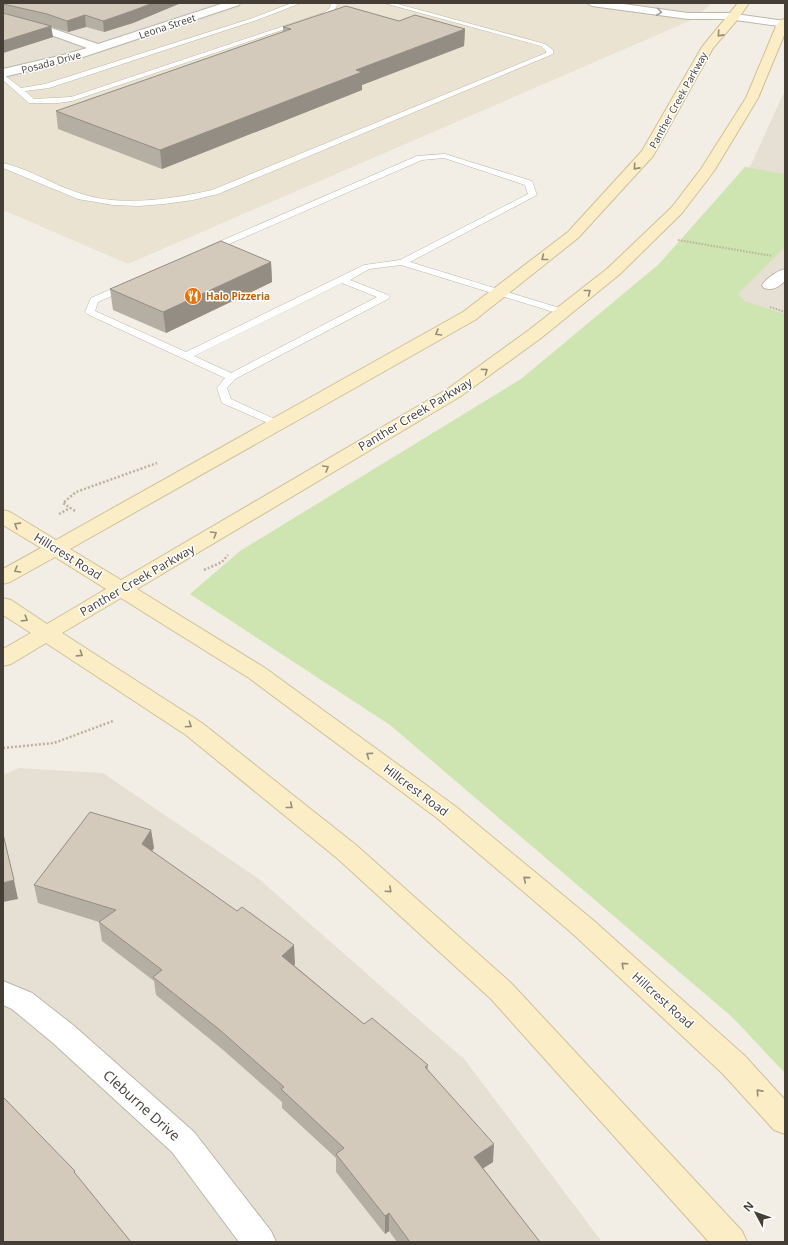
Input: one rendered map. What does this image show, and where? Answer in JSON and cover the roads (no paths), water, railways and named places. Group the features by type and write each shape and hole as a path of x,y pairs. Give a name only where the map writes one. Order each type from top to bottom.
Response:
{"main road":[{"name":"Panther Creek Parkway","path":"3,578 469,316 573,235 648,153 708,47 744,3"},
{"name":"Panther Creek Parkway","path":"3,659 455,392 535,334 614,271 666,222 707,171 752,98 784,23"},
{"name":"Hillcrest Road","path":"3,516 257,672 446,812 583,927 729,1060 785,1121"},
{"path":"3,606 194,728 353,858 501,991 730,1242"}],"street":[{"name":"Leona Street","path":"99,48 235,3"},
{"path":"592,3 688,16 731,17 784,23"},
{"path":"660,3 693,8 731,17"},
{"path":"3,19 44,30 99,48"},
{"name":"Posada Drive","path":"3,75 99,48"},
{"path":"785,274 770,285 785,292"},
{"name":"Cleburne Drive","path":"3,992 22,1001 63,1034 183,1142 258,1242"}],"lane":[{"path":"19,90 46,86 255,19 298,3"},
{"path":"3,75 32,101 58,102 72,99 325,14 332,10 334,5 332,3"},
{"path":"3,165 81,197 96,200 139,203 193,197 223,189 550,54 550,50 543,45 387,3"},
{"path":"186,356 367,267 402,262 533,195 529,183 445,156 420,158 202,253"},
{"path":"402,262 563,312"},
{"path":"277,424 226,401 222,388 231,377 385,297 342,280"},
{"path":"137,281 94,300 90,312 231,377"}],"place":[{"name":"Halo Pizzeria","path":"193,296"}]}
